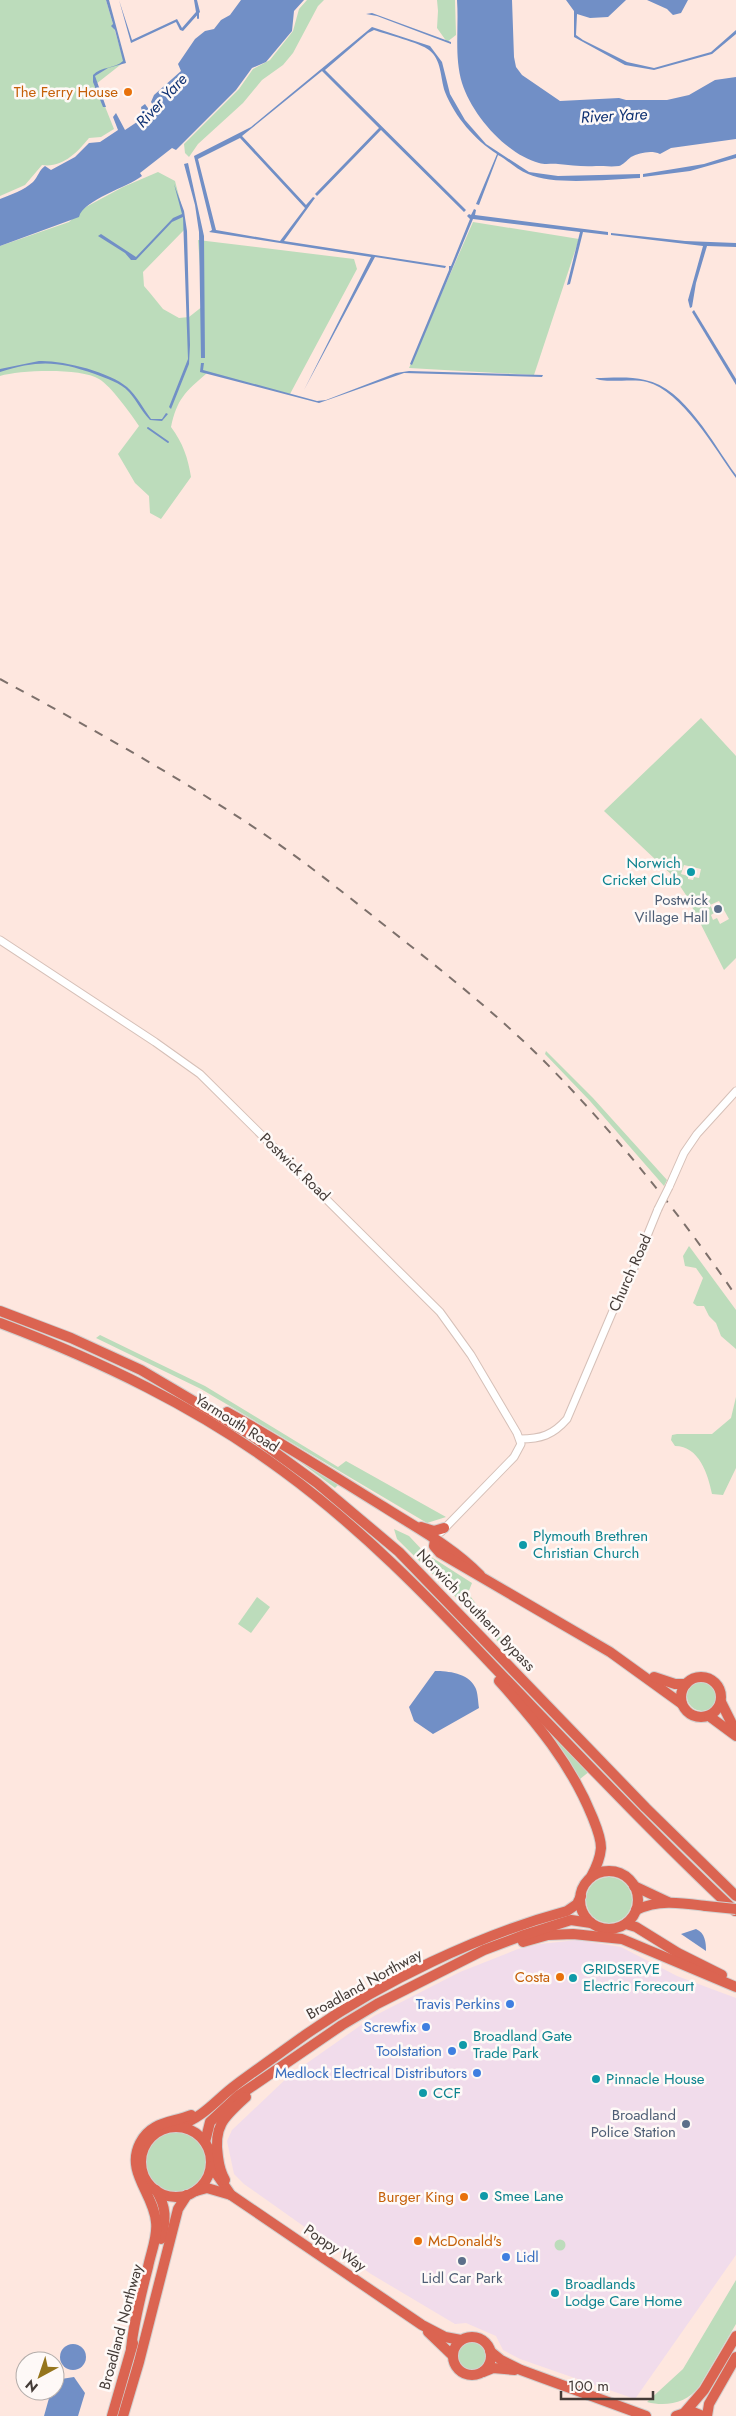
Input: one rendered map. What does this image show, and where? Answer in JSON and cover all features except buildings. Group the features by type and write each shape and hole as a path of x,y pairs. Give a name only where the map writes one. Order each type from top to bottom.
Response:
{"highway":[{"path":"0,1311 79,1342 236,1417 435,1540 469,1564 480,1575"},
{"name":"Yarmouth Road","path":"0,1323 100,1363 145,1385 221,1429 283,1470 316,1496 379,1549 428,1596"},
{"name":"Norwich Southern Bypass","path":"162,1382 219,1415 282,1456 350,1509 392,1546 653,1815 736,1896"},
{"path":"399,1517 429,1530 446,1526"},
{"path":"435,1540 434,1546 440,1553 466,1570 480,1575 622,1660 662,1681 686,1684"},
{"path":"428,1596 458,1636 546,1736 576,1782 595,1824 600,1842 599,1860 581,1896 585,1915 591,1922 608,1929 626,1924 636,1927 700,1965 736,1980"},
{"name":"Norwich Southern Bypass","path":"428,1596 656,1835 736,1910"},
{"path":"622,1660 682,1704 691,1715 715,1718 736,1734"},
{"path":"682,1704 682,1695 686,1684 697,1676 712,1678 720,1690 721,1702 736,1734"},
{"path":"709,1716 716,1711 721,1702"},
{"path":"591,1877 601,1873 623,1875 634,1886 668,1902"},
{"path":"626,1924 636,1910 638,1898 634,1886"},
{"name":"Broadland Northway","path":"176,2127 202,2115 236,2085 307,2034 382,1988 462,1950 567,1911 577,1904 581,1896"},
{"path":"636,1910 646,1905 668,1902 736,1910"},
{"name":"Broadland Northway","path":"205,2142 207,2128 217,2113 356,2016 484,1950 559,1923 571,1920 591,1922"},
{"path":"448,1968 548,1935 573,1934 622,1939 736,1986"},
{"path":"285,2064 222,2121 216,2135 216,2144 220,2165 227,2184 294,2232 317,2254"},
{"path":"131,2349 157,2229 155,2208 137,2174 135,2163 138,2146 144,2136 155,2126 190,2115 236,2085"},
{"path":"176,2127 192,2132 205,2142 209,2150 211,2166 208,2176 191,2193 171,2196 156,2190 148,2182 143,2173 143,2151 148,2141 156,2134 176,2127"},
{"name":"Poppy Way","path":"211,2166 231,2195"},
{"name":"Poppy Way","path":"191,2193 207,2188 231,2195 422,2325 445,2337 461,2340"},
{"name":"Broadland Northway","path":"112,2416 165,2223 163,2202 156,2190"},
{"name":"Broadland Northway","path":"123,2416 139,2362 178,2210 191,2193"},
{"name":"Poppy Way","path":"422,2325 452,2356"},
{"path":"521,2370 493,2368 472,2375 460,2371 456,2367 452,2356 456,2344 461,2340 470,2336 481,2339 490,2351 501,2360 521,2370 646,2416"},
{"path":"680,2414 704,2390 736,2336"},
{"path":"482,2372 490,2363 490,2351"},
{"path":"680,2414 697,2413 705,2416 709,2404 736,2357"}],"street":[{"name":"Postwick Road","path":"0,940 155,1042 200,1074 440,1312 471,1355 520,1439"},
{"name":"Church Road","path":"520,1439 540,1437 556,1432 567,1420 612,1313 634,1268 658,1209 684,1153 697,1134 736,1091"},
{"path":"435,1540 446,1526 514,1456 521,1444 520,1439"},
{"path":"446,1526 448,1549"}],"shaded area":[{"path":"577,1940 621,1947 677,1976 736,1998 736,2255 635,2399 520,2359 503,2350 496,2336 466,2323 455,2324 371,2274 244,2184 234,2174 227,2141 232,2130 290,2075 374,2016 460,1972 518,1949 540,1944"}],"green space":[{"path":"0,0 106,0 124,62 96,84 114,129 101,137 89,138 74,154 62,162 42,165 25,185 0,196"},
{"path":"307,0 324,0 318,6 293,53 283,65 262,80 243,103 198,144 189,157 185,153 184,144 239,89 253,69 270,60 293,31 299,9"},
{"path":"437,0 455,0 456,35 447,42 437,28"},
{"path":"158,172 175,181 184,215 184,230 143,272 144,286 163,309 179,318 189,317 203,306 198,240 354,259 357,269 290,394 207,373 183,397 176,409 171,427 184,451 191,477 161,519 150,513 149,496 135,483 118,454 139,426 104,383 90,375 51,371 22,372 0,376 0,246 69,222 84,208 123,187"},
{"path":"473,222 579,239 534,375 409,368"},
{"path":"701,718 736,756 736,958 724,970 686,895 674,877 604,811","holes":["684,865 701,869 699,878 688,879 688,876 681,874","719,901 729,919 720,924 717,918 713,920 711,915 714,913 710,905"]},
{"path":"546,1051 593,1098 667,1180 664,1186 590,1101 545,1054"},
{"path":"689,1246 736,1310 736,1349 721,1336 716,1323 709,1316 704,1306 697,1306 693,1303 703,1278 696,1268 685,1266 683,1256"},
{"path":"100,1335 205,1386 338,1467 346,1461 446,1517 427,1523 201,1389 96,1338"},
{"path":"736,1397 736,1468 723,1495 712,1494 701,1462 690,1451 683,1447 675,1446 671,1440 672,1435 712,1434 731,1418"},
{"path":"288,1451 341,1482 335,1488 288,1453"},
{"path":"394,1529 409,1536 425,1553 472,1583 468,1593 509,1649 509,1654 476,1617 397,1539"},
{"path":"257,1597 270,1607 251,1633 238,1624"},
{"path":"702,1681 713,1685 717,1696 713,1707 702,1711 691,1707 687,1696 691,1685"},
{"path":"526,1705 590,1771 580,1779 561,1748"},
{"path":"604,1877 614,1877 626,1883 631,1891 631,1909 626,1917 618,1922 604,1923 596,1920 589,1913 586,1905 586,1895 589,1887 596,1880"},
{"path":"176,2132 193,2137 201,2145 206,2162 201,2179 193,2187 176,2192 159,2187 151,2179 146,2162 151,2145 159,2137"},
{"path":"560,2239 566,2245 560,2251 554,2245"},
{"path":"736,2280 736,2324 699,2387 688,2397 676,2402 661,2404 647,2402 683,2369"},
{"path":"472,2342 482,2346 486,2356 482,2366 472,2370 462,2366 458,2356 462,2346"}],"water":[{"path":"106,0 109,0 126,63 108,68 95,76 106,107 103,107 93,82 93,75 100,70 120,64 123,61 115,30 111,26 113,24"},
{"path":"119,0 132,40 177,19 182,28 196,12 194,0 197,0 200,12 183,31 180,30 176,22 131,43"},
{"name":"River Yare","path":"241,0 304,0 294,11 292,31 266,62 252,68 236,90 176,150 172,148 140,173 142,176 97,199 82,211 79,217 0,246 0,199 29,185 45,166 51,170 75,157 89,143 100,142 118,130 113,117 116,113 125,130 143,118 141,107 145,104 150,111 155,108 151,102 154,95 181,71 178,64 195,39 205,31 214,29 221,20 230,15"},
{"name":"River Yare","path":"457,0 512,0 516,67 522,75 560,101 619,98 626,100 667,100 689,95 715,80 736,77 736,139 671,148 660,154 653,152 641,153 631,157 619,166 544,164 527,158 514,151 492,132 482,120 467,95 462,83 458,63"},
{"path":"566,0 626,0 608,17 590,18 577,14 576,35 627,62 654,68 711,52 736,30 736,34 712,54 654,70 625,65 574,37 574,11"},
{"path":"647,0 688,0 681,13 673,15 667,9"},
{"path":"372,13 451,42 451,44 377,16 366,14"},
{"path":"372,27 430,46 442,62 450,94 465,120 486,144 529,172 558,176 640,174 640,178 567,181 539,178 524,172 498,155 479,205 476,204 497,154 466,127 454,110 445,92 436,59 429,50 374,30 368,33 325,70 466,210 464,212 381,130 317,196 315,194 379,128 322,71 242,136 306,205 313,197 315,198 284,241 446,266 445,268 375,257 304,390 371,257 209,232 212,230 194,156 251,127","holes":["240,138 305,208 280,241 216,230 198,159"]},
{"path":"736,154 736,158 690,171 643,177 643,174 704,164"},
{"path":"188,163 204,236 205,358 201,358 199,232 195,205 184,164"},
{"path":"174,184 184,211 187,231 190,345 189,364 171,409 169,407 188,359 183,217 172,222 136,260 131,260 125,253 98,236 101,234 136,257 173,218 182,214"},
{"path":"474,209 476,210 475,215 608,232 608,235 583,232 570,284 567,285 580,232 473,219 412,365 410,364 470,219 467,216 471,215"},
{"path":"611,233 685,241 736,243 736,247 707,246 696,283 692,307 690,308 688,300 703,246 611,235"},
{"path":"694,310 736,379 736,385 692,312"},
{"path":"39,361 72,365 109,376 131,391 151,419 162,419 166,413 168,414 162,421 150,420 132,395 122,386 95,374 59,364 26,365 0,372 0,369"},
{"path":"201,363 204,363 203,370 317,401 326,400 396,373 409,371 543,375 542,377 404,373 319,403 200,372"},
{"path":"595,378 645,380 659,385 673,394 685,405 708,433 736,475 736,478 697,422 673,397 647,382 605,381"},
{"path":"435,1671 452,1672 472,1682 476,1689 479,1708 433,1734 414,1721 409,1707"},
{"path":"696,1929 703,1935 706,1951 681,1934"},
{"path":"68,2345 78,2345 85,2352 85,2362 78,2369 73,2370 65,2367 65,2351 62,2351"},
{"path":"74,2377 85,2393 78,2416 44,2416 48,2401 65,2401 65,2378"}],"waterway":[{"path":"198,12 198,18"},
{"path":"148,428 168,442"}],"railway":[{"path":"0,679 141,757 277,843 471,995 545,1062 596,1116 693,1235 736,1296"}],"place":[{"name":"The Ferry House","path":"128,92"},
{"name":"Norwich Cricket Club","path":"691,872"},
{"name":"Postwick Village Hall","path":"718,909"},
{"name":"Plymouth Brethren Christian Church","path":"523,1545"},
{"name":"Costa","path":"560,1977"},
{"name":"GRIDSERVE Electric Forecourt","path":"573,1978"},
{"name":"Travis Perkins","path":"510,2004"},
{"name":"Screwfix","path":"426,2027"},
{"name":"Broadland Gate Trade Park","path":"463,2045"},
{"name":"Toolstation","path":"452,2051"},
{"name":"Medlock Electrical Distributors","path":"477,2073"},
{"name":"Pinnacle House","path":"596,2079"},
{"name":"CCF","path":"423,2093"},
{"name":"Broadland Police Station","path":"686,2124"},
{"name":"Smee Lane","path":"484,2196"},
{"name":"Burger King","path":"464,2197"},
{"name":"McDonald's","path":"418,2241"},
{"name":"Lidl","path":"506,2257"},
{"name":"Lidl Car Park","path":"462,2261"},
{"name":"Broadlands Lodge Care Home","path":"555,2293"}]}
